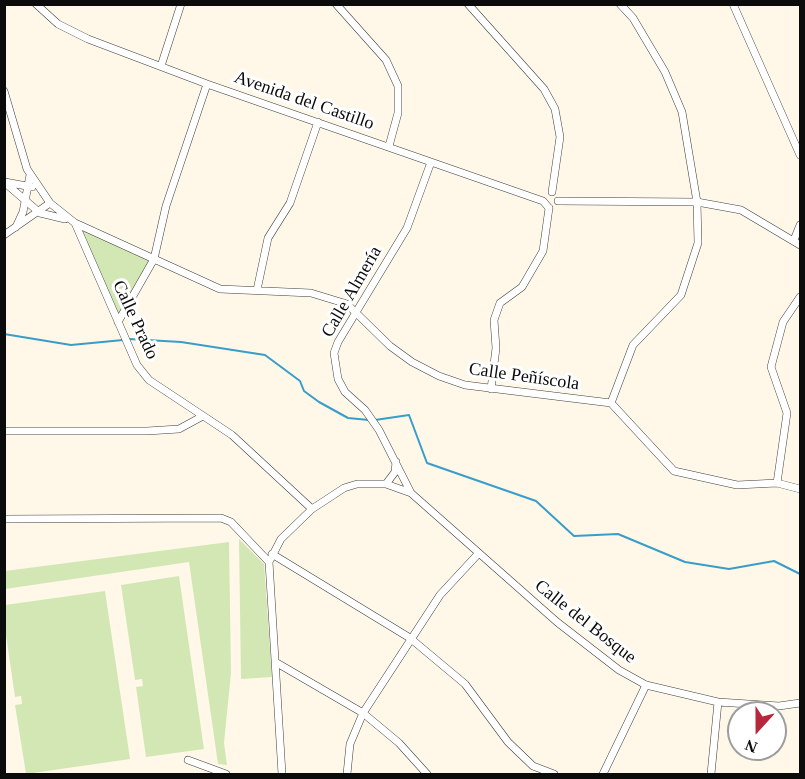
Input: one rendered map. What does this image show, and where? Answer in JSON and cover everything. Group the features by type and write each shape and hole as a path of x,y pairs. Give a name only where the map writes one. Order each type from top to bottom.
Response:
{"street":[{"name":"Avenida del Castillo","path":"36,4 58,24 88,39 207,84 543,201"},
{"path":"161,66 181,4"},
{"path":"336,4 386,60 398,86 398,113 389,146"},
{"path":"468,4 544,89 555,109 560,137 552,192"},
{"path":"620,4 633,18 665,72 682,112 697,202 698,243 681,295 633,345 611,403 674,471 737,484 777,483 801,489"},
{"path":"732,4 801,155"},
{"path":"118,322 154,259 166,206 207,84"},
{"name":"Calle Prado","path":"4,91 30,174 50,203 72,221 122,334 149,380 232,435 312,509"},
{"path":"257,290 268,238 290,203 318,122"},
{"name":"Calle Almería","path":"411,493 396,459 379,430 365,410 345,392 334,367 334,353 338,342 407,228 431,162"},
{"path":"16,227 21,219 30,174"},
{"path":"5,182 39,189"},
{"path":"5,182 40,213 72,221"},
{"path":"491,389 496,348 494,320 500,303 522,286 543,251 549,208 543,201 545,194 552,192 558,196 558,201 556,206 549,208"},
{"path":"558,201 697,202 741,210 801,245"},
{"path":"4,235 40,213 50,203"},
{"name":"Calle Peñíscola","path":"72,221 220,289 312,293 339,301 356,312 390,346 412,362 465,385 611,403"},
{"path":"794,240 801,225"},
{"path":"777,483 787,413 771,368 783,322 801,297"},
{"path":"4,432 147,432 178,429 203,416"},
{"path":"393,483 396,459"},
{"path":"393,483 404,477"},
{"path":"393,483 404,477"},
{"name":"Calle del Bosque","path":"269,562 281,539 312,509 344,488 357,484 393,483 411,493 478,554 585,645 619,670 646,685 718,702 779,706 801,703"},
{"path":"4,519 221,518 231,522 269,562 277,663 282,774"},
{"path":"272,554 410,638 465,684 508,742 533,766 554,774"},
{"path":"347,774 350,744 363,713 440,595 478,554"},
{"path":"277,663 363,713 399,743 427,774"},
{"path":"603,774 646,685"},
{"path":"711,774 718,702"},
{"path":"188,760 226,774"}],"green space":[{"path":"75,223 154,259 118,322"},
{"path":"239,539 264,564 272,677 241,679"},
{"path":"229,542 231,673 224,743 227,765 218,764 189,562 5,589 5,571"},
{"path":"179,576 204,749 146,757 136,687 143,686 142,679 135,680 121,585"},
{"path":"105,591 130,759 26,774 15,705 22,704 21,696 15,697 5,628 5,605"}],"waterway":[{"path":"4,334 71,345 123,340"},
{"path":"129,339 181,342 265,355 300,381 304,391 319,402 348,418 369,420"},
{"path":"375,420 409,415 427,463 536,501 574,536 618,534 685,562 729,569 774,561 800,574"}]}
